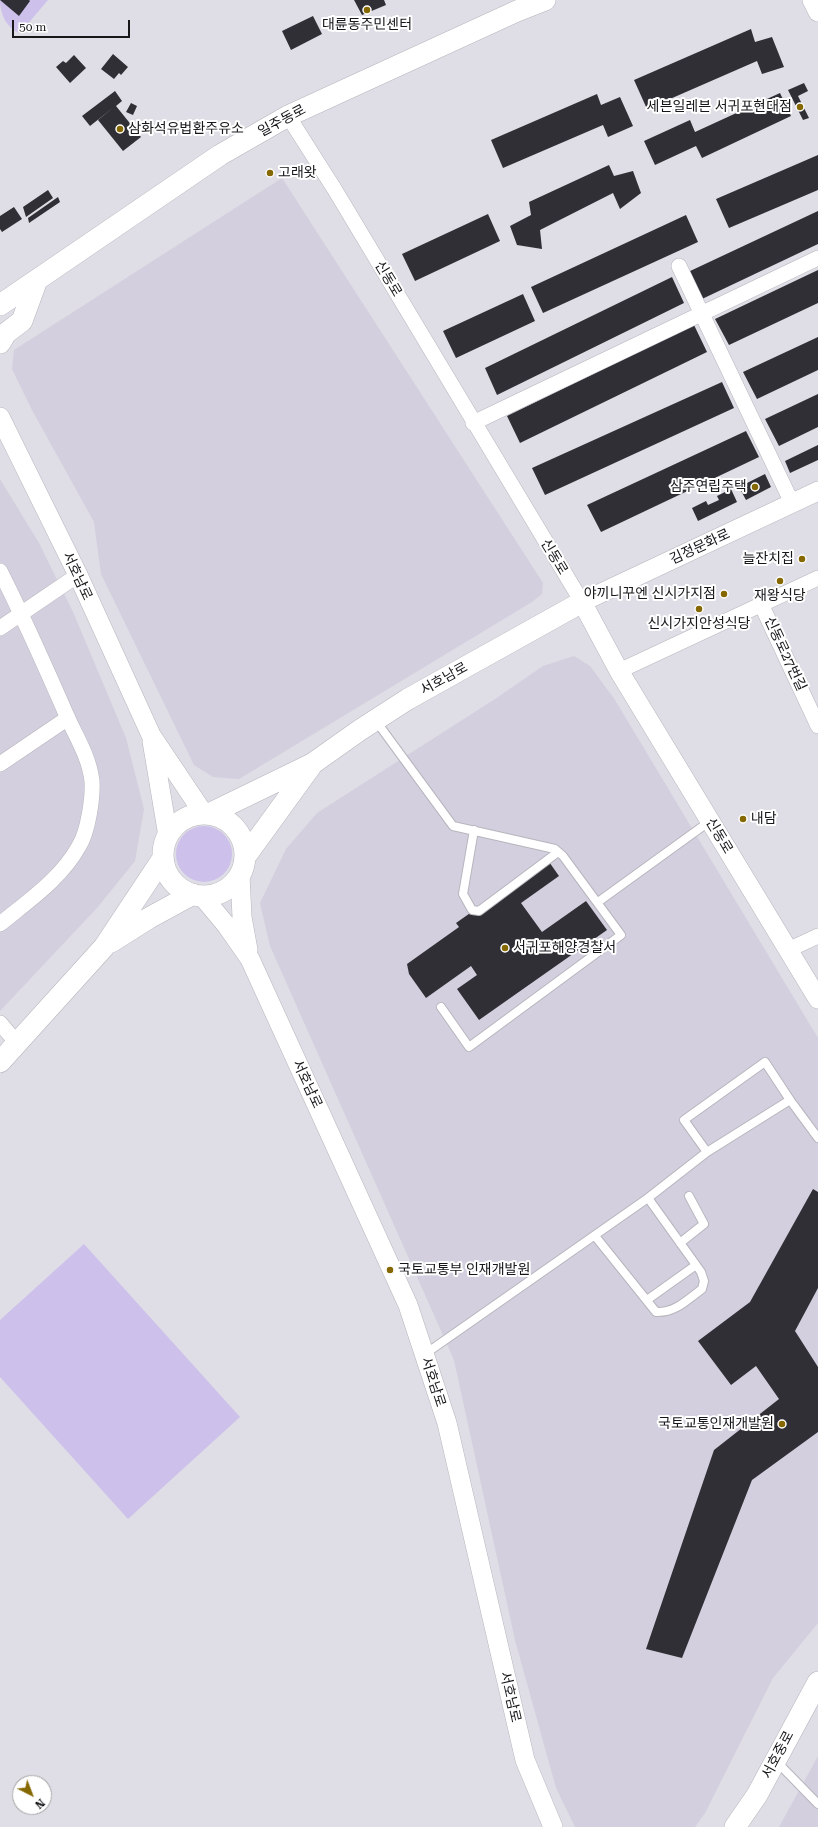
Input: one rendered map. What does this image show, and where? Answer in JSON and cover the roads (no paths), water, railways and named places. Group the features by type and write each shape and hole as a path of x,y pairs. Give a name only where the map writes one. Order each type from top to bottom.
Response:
{"main road":[{"name":"일주동로","path":"0,305 220,155 288,116 515,6 545,0"},
{"path":"0,343 6,332 22,321 37,280"},
{"name":"서호남로","path":"312,764 408,699 582,602"},
{"path":"312,764 231,886 216,894 198,895 185,891 174,883 167,871 163,858 164,849 168,836 183,820 191,816 207,814 312,764"},
{"path":"207,814 222,817 236,828 243,840 243,866"},
{"path":"0,1062 16,1042 104,946 163,858"},
{"path":"104,946 149,918 198,895"},
{"name":"서호중로","path":"735,1827 757,1795 818,1682"}],"street":[{"path":"812,0 818,12"},
{"name":"신동로","path":"288,116 335,190 473,423 582,602 619,671 818,999"},
{"path":"473,423 818,258"},
{"path":"679,266 792,503"},
{"name":"서호남로","path":"0,417 78,575 151,736"},
{"name":"김정문화로","path":"582,602 818,491"},
{"path":"0,571 22,613 68,718 86,755 92,782 89,814 80,846 58,876 0,924"},
{"path":"0,628 78,575"},
{"name":"신동로27번길","path":"619,671 818,578"},
{"name":"신동로27번길","path":"761,604 818,726"},
{"path":"0,764 68,718"},
{"path":"151,736 207,814"},
{"path":"151,736 168,836"},
{"path":"243,866 242,917 250,959"},
{"path":"198,895 228,926 250,959"},
{"path":"788,950 818,936"},
{"name":"서호남로","path":"250,959 408,1305 447,1423 525,1760 554,1827"},
{"path":"0,1022 16,1042"}],"lane":[{"path":"375,720 453,826 555,849 563,856 621,935 469,1047 441,1007"},
{"path":"598,902 710,821"},
{"path":"474,830 463,894 472,910 479,911 558,852"},
{"path":"707,1152 684,1120 765,1062 790,1100 818,1138"},
{"path":"424,1354 595,1236 648,1198 707,1152 790,1100"},
{"path":"680,1243 704,1224 689,1196"},
{"path":"595,1236 656,1312 666,1312 676,1308 702,1289 704,1281 696,1265 648,1198"},
{"path":"647,1300 696,1265"},
{"path":"776,1760 818,1804"}],"place":[{"name":"대륜동주민센터","path":"367,10"},
{"name":"세븐일레븐 서귀포현대점","path":"800,107"},
{"name":"삼화석유법환주유소","path":"120,129"},
{"name":"고래왓","path":"270,173"},
{"name":"삼주연립주택","path":"755,487"},
{"name":"늘잔치집","path":"802,559"},
{"name":"재왕식당","path":"780,581"},
{"name":"야끼니꾸엔 신시가지점","path":"724,594"},
{"name":"신시가지안성식당","path":"699,609"},
{"name":"내담","path":"743,819"},
{"name":"서귀포해양경찰서","path":"505,948"},
{"name":"국토교통부 인재개발원","path":"390,1270"},
{"name":"국토교통인재개발원","path":"782,1424"}]}
